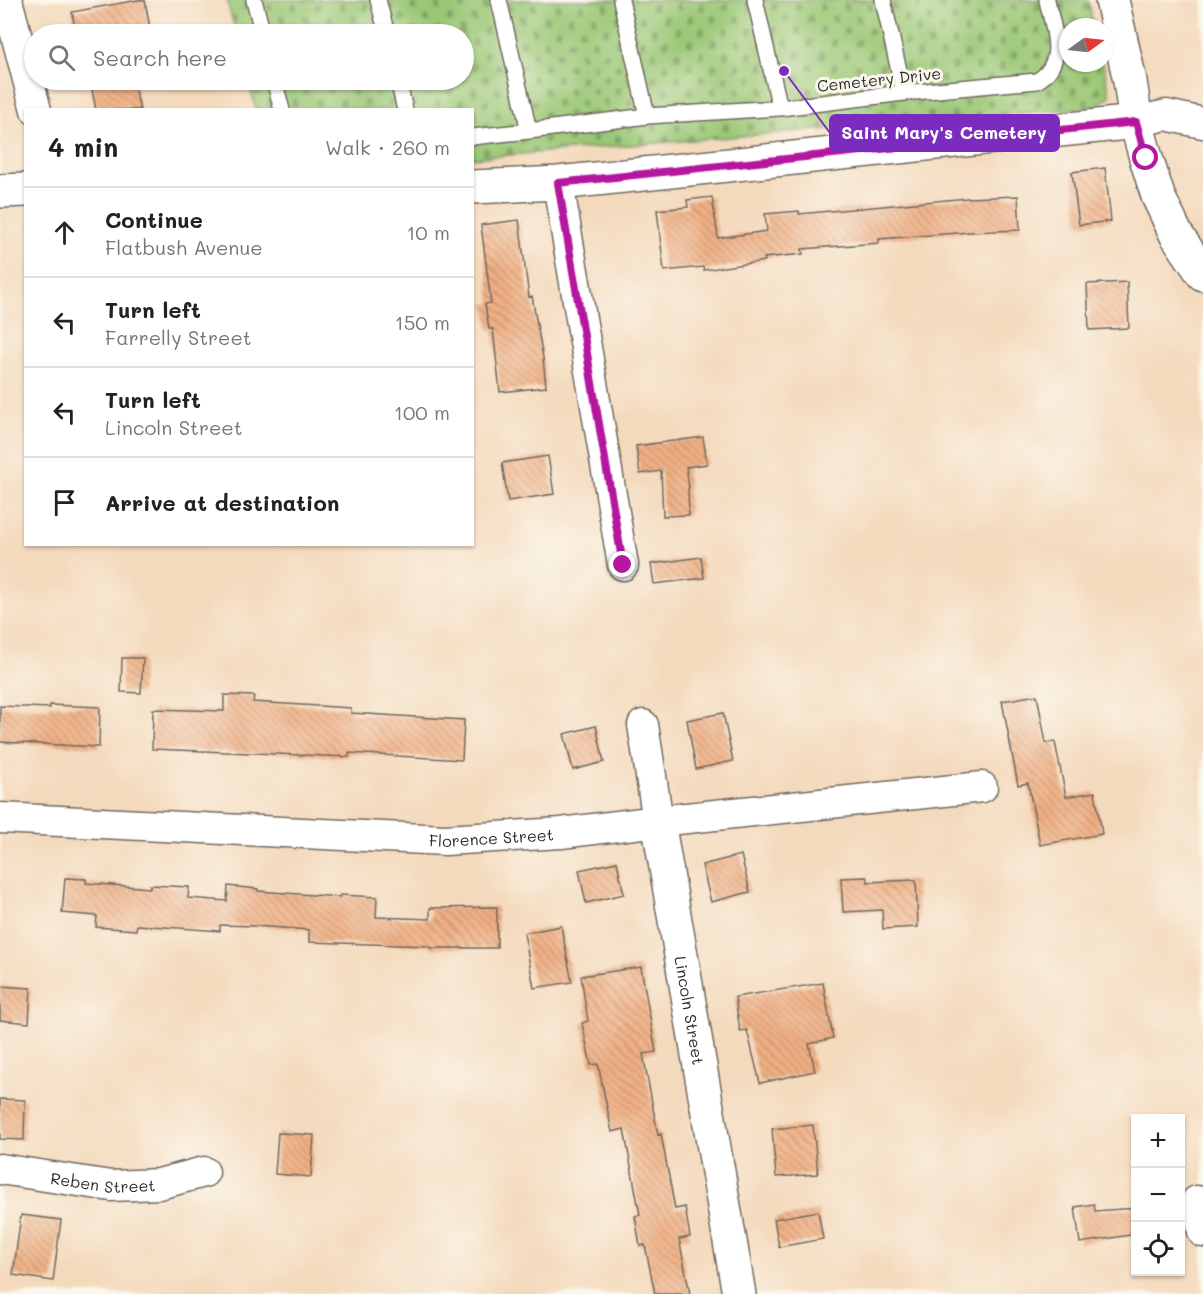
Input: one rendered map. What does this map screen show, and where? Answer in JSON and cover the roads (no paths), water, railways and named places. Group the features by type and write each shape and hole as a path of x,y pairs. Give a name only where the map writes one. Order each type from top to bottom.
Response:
{"street":[{"path":"7,0 24,64"},
{"path":"1112,0 1130,81 1136,122 1158,196 1176,234 1203,274"},
{"path":"31,90 35,108"},
{"path":"474,187 558,183 1136,122 1166,116 1203,123"},
{"path":"558,183 623,565"},
{"path":"0,191 24,190"},
{"name":"Lincoln Street","path":"643,725 739,1294"},
{"name":"Florence Street","path":"0,818 445,840 561,833 982,787"},
{"name":"Reben Street","path":"0,1169 111,1186 159,1184 204,1172"},
{"path":"1197,1201 1203,1232"}],"lane":[{"path":"254,0 260,24"},
{"path":"378,0 384,24"},
{"path":"499,0 529,130"},
{"path":"621,0 646,116"},
{"path":"755,0 780,108"},
{"path":"883,0 904,93"},
{"name":"Cemetery Drive","path":"474,137 646,116 780,108 904,93 1037,81 1047,75 1056,57 1056,42 1047,0"},
{"path":"277,90 281,108"},
{"path":"400,90 405,108"}],"place":[{"name":"Saint Mary's Cemetery","path":"784,71"}]}
